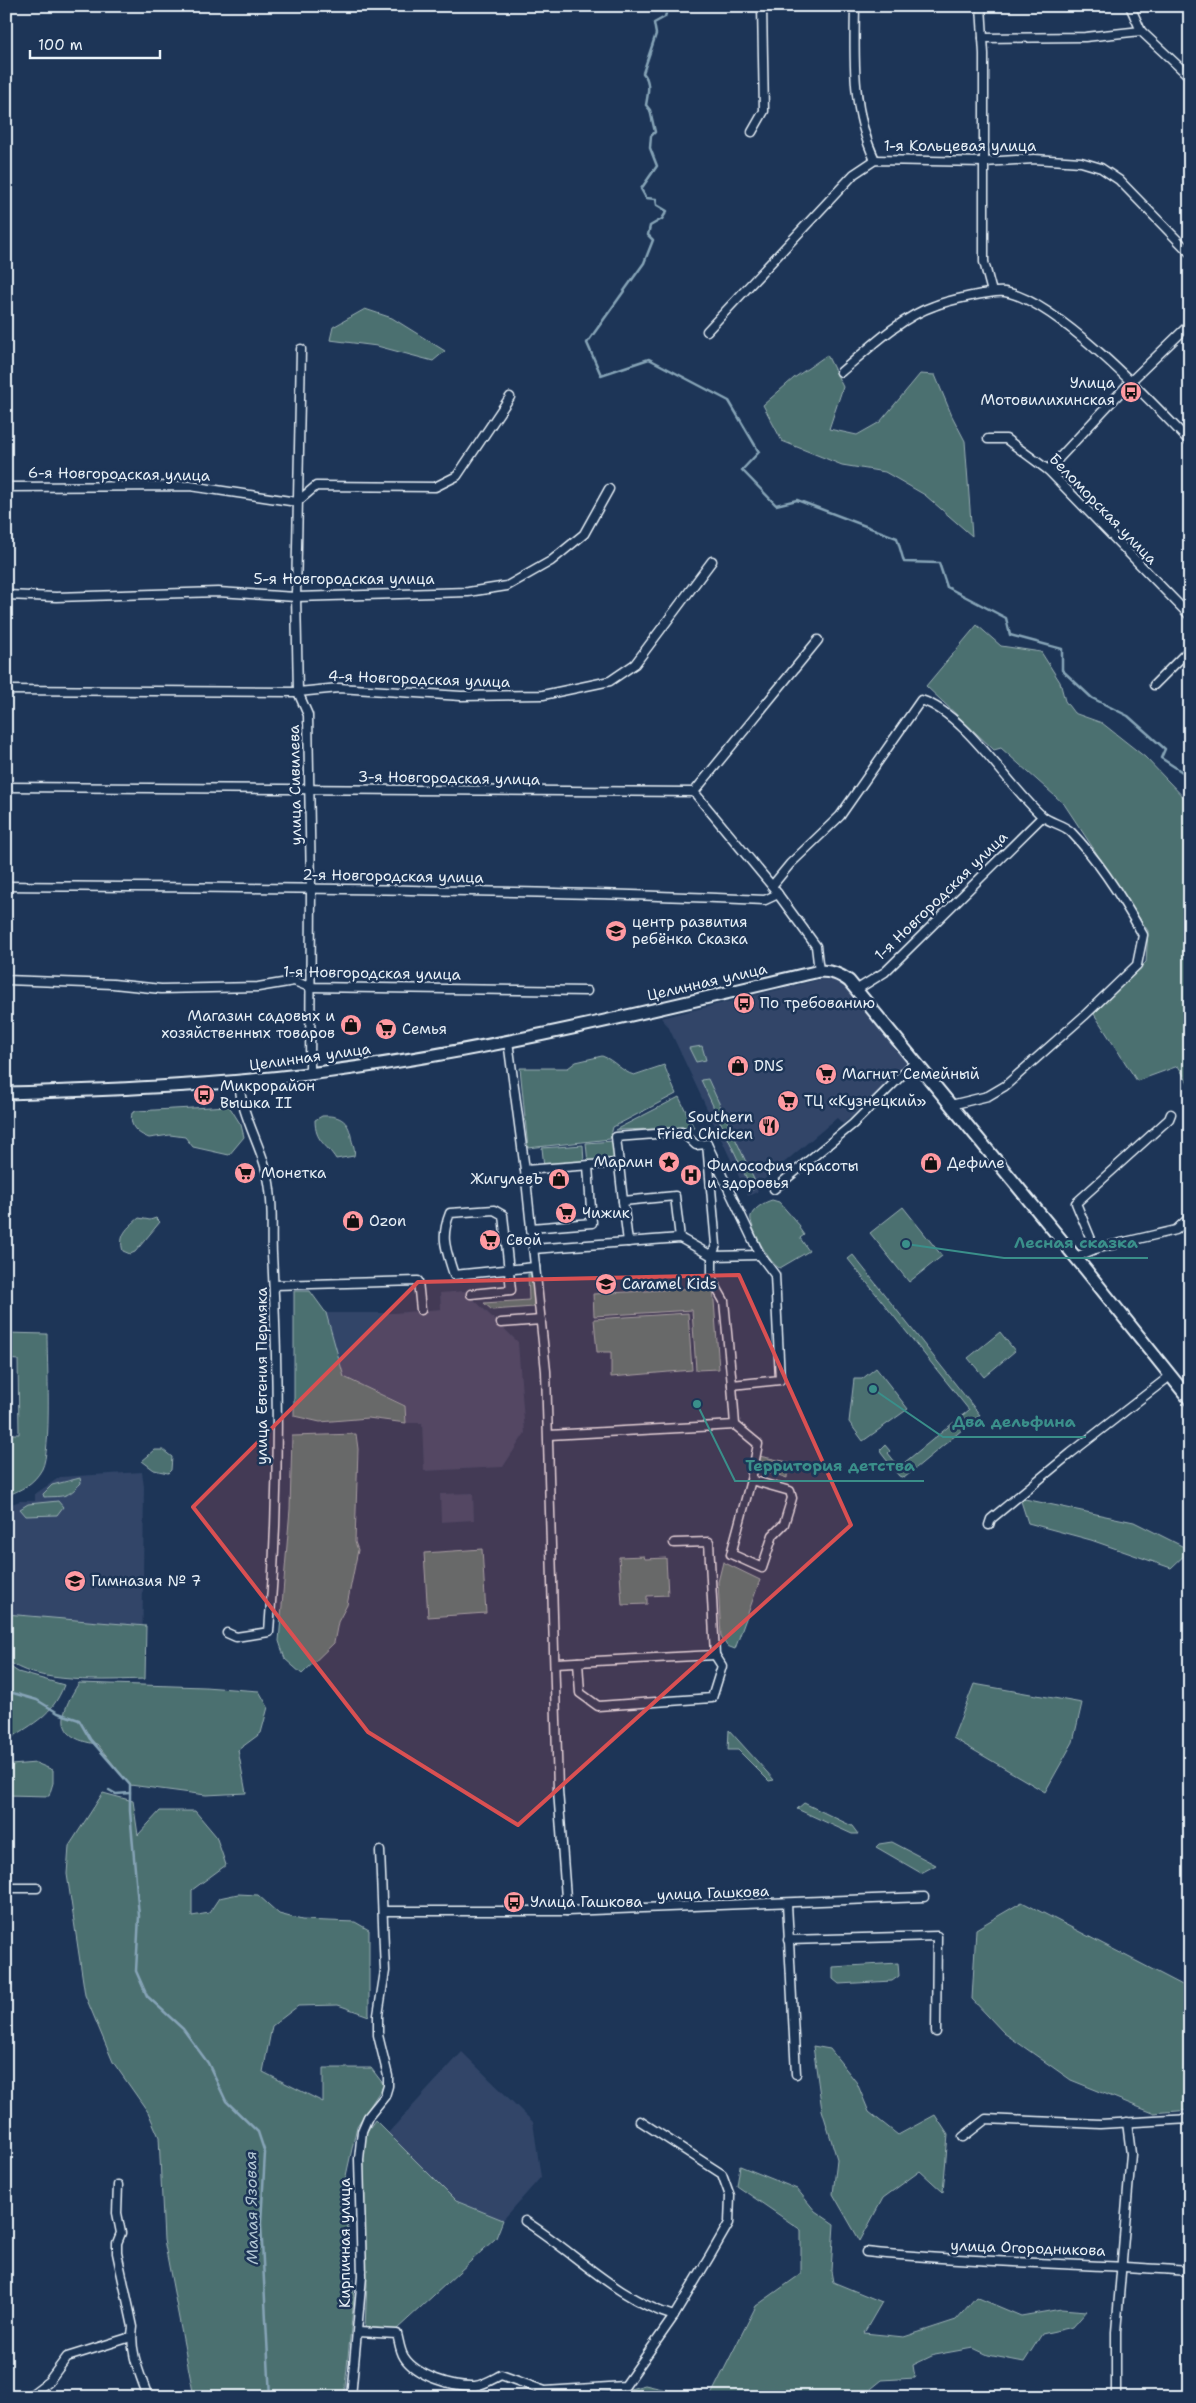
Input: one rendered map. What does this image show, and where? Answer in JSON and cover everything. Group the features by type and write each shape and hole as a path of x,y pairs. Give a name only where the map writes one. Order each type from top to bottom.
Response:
{"main road":[{"path":"819,971 839,974 856,990 1076,1257 1190,1400"},
{"name":"Целинная улица","path":"6,1093 74,1091 238,1081 310,1074 508,1041 664,1008 819,971"}],"street":[{"path":"752,132 764,111 762,6"},
{"path":"855,6 856,94 866,142 875,160"},
{"path":"981,6 984,262 992,292"},
{"path":"1130,6 1142,31 1190,77"},
{"path":"982,38 1085,37 1142,31"},
{"name":"1-я Кольцевая улица","path":"707,331 854,174 875,160 984,162 1034,159 1081,162 1101,168 1119,180 1190,253"},
{"path":"841,372 885,337 933,306 992,292 1005,292 1039,306 1131,381 1190,442"},
{"path":"1048,470 1131,381 1190,324"},
{"name":"улица Сивилева","path":"301,349 300,474 297,502 296,596 298,692 308,715 311,888 310,1074"},
{"path":"297,502 316,486 435,488 457,476 510,397"},
{"name":"Беломорская улица","path":"988,439 1006,439 1048,470 1190,616"},
{"name":"6-я Новгородская улица","path":"6,487 190,486 297,502"},
{"name":"5-я Новгородская улица","path":"6,595 66,596 218,592 296,596 468,592 507,586 551,561 584,534 609,490"},
{"name":"4-я Новгородская улица","path":"6,690 298,692 338,688 461,696 543,695 610,681 635,664 712,561"},
{"path":"818,640 694,792 772,886 816,946 819,971"},
{"path":"1154,685 1190,649"},
{"path":"772,886 790,864 840,816 921,700 934,704 964,730 1042,817 1070,831 1120,893 1144,935 1137,965 1005,1086 988,1096 951,1105"},
{"name":"3-я Новгородская улица","path":"6,787 694,792"},
{"name":"1-я Новгородская улица","path":"856,990 885,972 1042,817"},
{"name":"2-я Новгородская улица","path":"6,886 311,888 575,893 765,900 778,894"},
{"name":"1-я Новгородская улица","path":"6,980 113,984 161,989 258,987 294,981 309,986 587,991"},
{"path":"508,1041 525,1170 541,1320 550,1435 558,1790 567,1911"},
{"path":"774,1189 853,1124 915,1062"},
{"name":"улица Евгения Пермяка","path":"227,1633 236,1637 269,1632 275,1557 277,1417 275,1284 270,1190 265,1162 240,1099 238,1081"},
{"path":"1095,1249 1076,1203 1170,1119 1171,1114"},
{"path":"628,1242 624,1201 617,1163 616,1137 682,1132 696,1145 707,1144"},
{"path":"707,1144 760,1254 775,1275 780,1380 732,1385"},
{"path":"707,1144 716,1245 712,1256 712,1280 724,1302 735,1425"},
{"path":"525,1170 617,1163"},
{"path":"531,1228 592,1223 588,1166"},
{"path":"624,1201 674,1196 680,1238"},
{"path":"471,1294 511,1290 510,1269 504,1222 499,1211 450,1213 444,1228 445,1245 454,1275 510,1269 535,1267"},
{"path":"1076,1257 1095,1249 1176,1230 1190,1217"},
{"path":"533,1249 680,1238 712,1256 760,1254"},
{"path":"275,1284 418,1280 422,1310"},
{"path":"501,1323 541,1320"},
{"path":"989,1525 991,1519 1071,1453 1170,1376"},
{"path":"550,1435 735,1425 758,1444 751,1480 731,1554 762,1568 773,1535 784,1524 792,1498 790,1491 751,1480"},
{"path":"578,1662 580,1693 598,1706 712,1698 722,1666 715,1655 709,1542 674,1543"},
{"path":"556,1663 715,1655"},
{"path":"380,1851 383,1911"},
{"path":"6,1888 37,1888"},
{"name":"улица Гашкова","path":"383,1911 567,1911 786,1904 924,1897"},
{"path":"786,1904 796,2074"},
{"name":"Кирпичная улица","path":"351,2397 362,2276 358,2159 362,2131 368,2117 386,2096 388,2076 378,2035 378,2015 385,1971 383,1911"},
{"path":"788,1940 937,1936 936,2032"},
{"path":"963,2137 986,2119 1100,2124 1190,2119"},
{"path":"358,2332 397,2334 403,2356 412,2366 427,2375 448,2382 476,2386 501,2376 545,2391 624,2386 674,2316 728,2223 730,2196 722,2174 640,2121"},
{"path":"1116,2397 1116,2332 1131,2154 1127,2122"},
{"path":"118,2185 117,2213 121,2233 117,2243 117,2253 133,2327 131,2337 134,2360 148,2397"},
{"path":"525,2221 551,2238 594,2273 652,2310 674,2316"},
{"name":"улица Огородникова","path":"866,2252 1021,2263 1123,2266 1190,2271"},
{"path":"28,2397 49,2381 68,2357 131,2337"}],"highlighted area":[{"path":"739,1275 851,1525 518,1825 368,1732 193,1507 418,1282"}],"shaded area":[{"path":"822,979 834,981 848,988 909,1063 843,1124 837,1118 760,1183 757,1192 748,1196 668,1026 661,1018"},
{"path":"465,1291 518,1342 525,1433 503,1467 424,1471 422,1423 406,1423 405,1405 344,1377 326,1313 394,1313 441,1309 440,1293"},
{"name":"Гимназия № 7","path":"142,1472 144,1487 142,1678 30,1673 23,1670 6,1655 6,1506 20,1501 35,1501 35,1494 60,1477"},
{"path":"473,1493 474,1520 441,1522 440,1494"},
{"path":"462,2052 533,2122 541,2177 503,2220 456,2201 388,2133"}],"green space":[{"path":"365,309 392,318 445,351 433,361 377,346 330,340 333,327"},
{"path":"827,355 843,387 829,429 857,435 880,422 920,374 935,375 965,441 972,536 925,495 885,472 842,465 782,441 763,405 794,378"},
{"path":"977,625 1001,646 1041,652 1060,682 1065,701 1074,713 1102,723 1145,757 1190,804 1190,1086 1178,1066 1137,1081 1094,1014 1146,962 1148,931 1064,804 1001,748 994,750 926,686"},
{"path":"702,1046 706,1060 696,1062 689,1048"},
{"path":"602,1056 634,1075 664,1065 676,1094 613,1127 610,1139 528,1148 520,1068 568,1068 576,1062"},
{"path":"708,1079 757,1186 752,1190 701,1080"},
{"path":"679,1097 694,1128 615,1130"},
{"path":"229,1106 241,1125 244,1137 229,1155 193,1147 185,1137 170,1135 149,1138 135,1129 131,1118 132,1113 136,1111"},
{"path":"322,1116 333,1116 345,1122 350,1131 354,1156 336,1159 322,1142 315,1127 315,1120"},
{"path":"614,1141 616,1162 588,1164 586,1143"},
{"path":"583,1145 584,1164 544,1167 542,1148"},
{"path":"772,1200 779,1202 800,1226 799,1228 804,1235 800,1238 809,1251 780,1268 771,1261 766,1253 756,1236 751,1220 751,1216 757,1208"},
{"path":"903,1207 942,1256 909,1282 870,1233"},
{"path":"139,1218 150,1220 156,1218 160,1222 135,1252 130,1254 123,1251 123,1236 127,1229"},
{"path":"853,1255 980,1415 904,1478 899,1476 880,1450 885,1445 890,1451 888,1453 899,1467 969,1410 848,1259"},
{"path":"528,1274 532,1274 534,1278 534,1307 492,1310 484,1303 529,1300"},
{"path":"713,1287 719,1369 696,1370 692,1310 594,1316 593,1294"},
{"path":"294,1291 310,1291 326,1313 344,1377 405,1406 406,1423 368,1418 320,1422 294,1416"},
{"path":"688,1313 692,1370 611,1377 611,1352 597,1352 594,1319"},
{"path":"1000,1332 1015,1351 984,1377 968,1358"},
{"path":"6,1333 47,1334 48,1425 45,1459 42,1469 27,1486 6,1496 6,1434 19,1434 18,1360 6,1359"},
{"path":"876,1368 908,1409 863,1441 849,1422 854,1379 862,1379"},
{"path":"356,1434 358,1449 355,1542 358,1550 347,1605 338,1622 334,1643 302,1674 285,1659 279,1641 290,1509 292,1436"},
{"path":"155,1450 163,1450 172,1457 171,1470 168,1473 154,1470 142,1461"},
{"path":"759,1456 788,1462 787,1478 758,1468"},
{"path":"80,1478 81,1483 69,1494 44,1497 43,1494 52,1485"},
{"path":"1020,1498 1134,1522 1190,1550 1171,1568 1091,1540 1028,1523"},
{"path":"58,1501 63,1507 57,1515 26,1516 20,1509 28,1504"},
{"path":"482,1549 486,1613 428,1617 424,1553"},
{"path":"644,1556 645,1559 666,1558 668,1595 647,1596 647,1604 622,1605 619,1557"},
{"path":"723,1562 760,1580 735,1649 727,1646 721,1637 718,1582"},
{"path":"6,1614 146,1626 145,1679 72,1679 34,1673 18,1667 6,1659"},
{"path":"6,1664 18,1672 64,1685 60,1695 48,1711 8,1740 6,1746"},
{"path":"79,1683 205,1687 259,1691 268,1707 261,1733 238,1750 246,1793 206,1795 130,1785 97,1744 83,1741 73,1736 67,1730 64,1722 64,1713"},
{"path":"974,1684 1082,1703 1073,1742 1045,1792 953,1738"},
{"path":"729,1730 774,1780 769,1781 738,1750 728,1750"},
{"path":"6,1757 11,1765 36,1763 53,1770 53,1783 49,1796 6,1795"},
{"path":"103,1793 133,1801 138,1835 160,1811 195,1811 216,1836 226,1865 192,1890 192,1916 209,1913 219,1898 238,1894 258,1895 279,1914 302,1920 355,1922 369,1930 369,2016 338,2005 298,2006 272,2026 263,2072 323,2102 323,2068 371,2068 384,2085 357,2126 344,2185 354,2298 344,2397 194,2397 164,2240 159,2137 148,2112 113,2062 85,1995 67,1874 69,1846"},
{"path":"804,1803 852,1826 858,1834 852,1834 797,1809"},
{"path":"892,1842 936,1865 921,1873 876,1847 879,1844"},
{"path":"1022,1902 1190,1989 1190,2110 1153,2113 1071,2080 1004,2033 972,1999 976,1929"},
{"path":"898,1963 899,1976 892,1981 839,1984 833,1979 833,1967"},
{"path":"813,2046 830,2049 857,2083 869,2112 898,2135 935,2115 948,2135 943,2192 920,2171 883,2198 860,2241 833,2194 837,2159 822,2110"},
{"path":"375,2120 456,2201 503,2220 496,2238 396,2330 365,2327 367,2285 361,2159 365,2134"},
{"path":"740,2166 797,2189 815,2211 834,2224 831,2271 833,2282 882,2302 864,2333 904,2337 956,2320 976,2297 1021,2316 1061,2309 1087,2311 1073,2327 1042,2334 1024,2362 988,2355 973,2348 934,2355 913,2365 915,2378 882,2380 861,2397 710,2397 756,2306 801,2274 801,2230 737,2186"},
{"path":"645,2385 697,2397 600,2397"}],"waterway":[{"path":"668,6 665,17 654,23 656,34 643,73 648,84 646,105 650,110 655,132 651,136 650,148 657,166 641,189 646,198 656,199 657,205 667,211 662,219 650,226 648,235 653,240 644,263 587,343 601,375 649,359 729,401 759,452 742,470 776,505 797,500 897,538 904,562 939,563 947,587 1006,618 1010,635 1062,649 1062,670 1092,698 1128,716 1165,749 1161,758 1190,777"},
{"name":"Малая Язовая","path":"6,1691 37,1700 58,1713 79,1720 90,1739 130,1785 130,1811 139,1916 136,1971 147,1996 183,2029 208,2063 226,2101 258,2132 265,2153 261,2223 270,2397"},
{"name":"Малая Язовая","path":"109,1790 116,1794 130,1793"}],"place":[{"name":"Улица Мотовилихинская","path":"1131,392"},
{"name":"центр развития ребёнка Сказка","path":"616,931"},
{"name":"По требованию","path":"744,1003"},
{"name":"Магазин садовых и хозяйственных товаров","path":"351,1025"},
{"name":"Семья","path":"386,1029"},
{"name":"DNS","path":"738,1066"},
{"name":"Магнит Семейный","path":"826,1074"},
{"name":"Микрорайон Вышка II","path":"204,1095"},
{"name":"ТЦ «Кузнецкий»","path":"788,1101"},
{"name":"Southern Fried Chicken","path":"769,1126"},
{"name":"Марлин","path":"669,1162"},
{"name":"Дефиле","path":"931,1163"},
{"name":"Монетка","path":"245,1173"},
{"name":"Философия красоты и здоровья","path":"691,1175"},
{"name":"ЖигулевЪ","path":"559,1179"},
{"name":"Чижик","path":"566,1213"},
{"name":"Ozon","path":"353,1221"},
{"name":"Свой","path":"490,1240"},
{"name":"Лесная сказка","path":"906,1244"},
{"name":"Caramel Kids","path":"606,1284"},
{"name":"Два дельфина","path":"873,1389"},
{"name":"Территория детства","path":"697,1404"},
{"name":"Гимназия № 7","path":"75,1581"},
{"name":"Улица Гашкова","path":"514,1902"}]}
